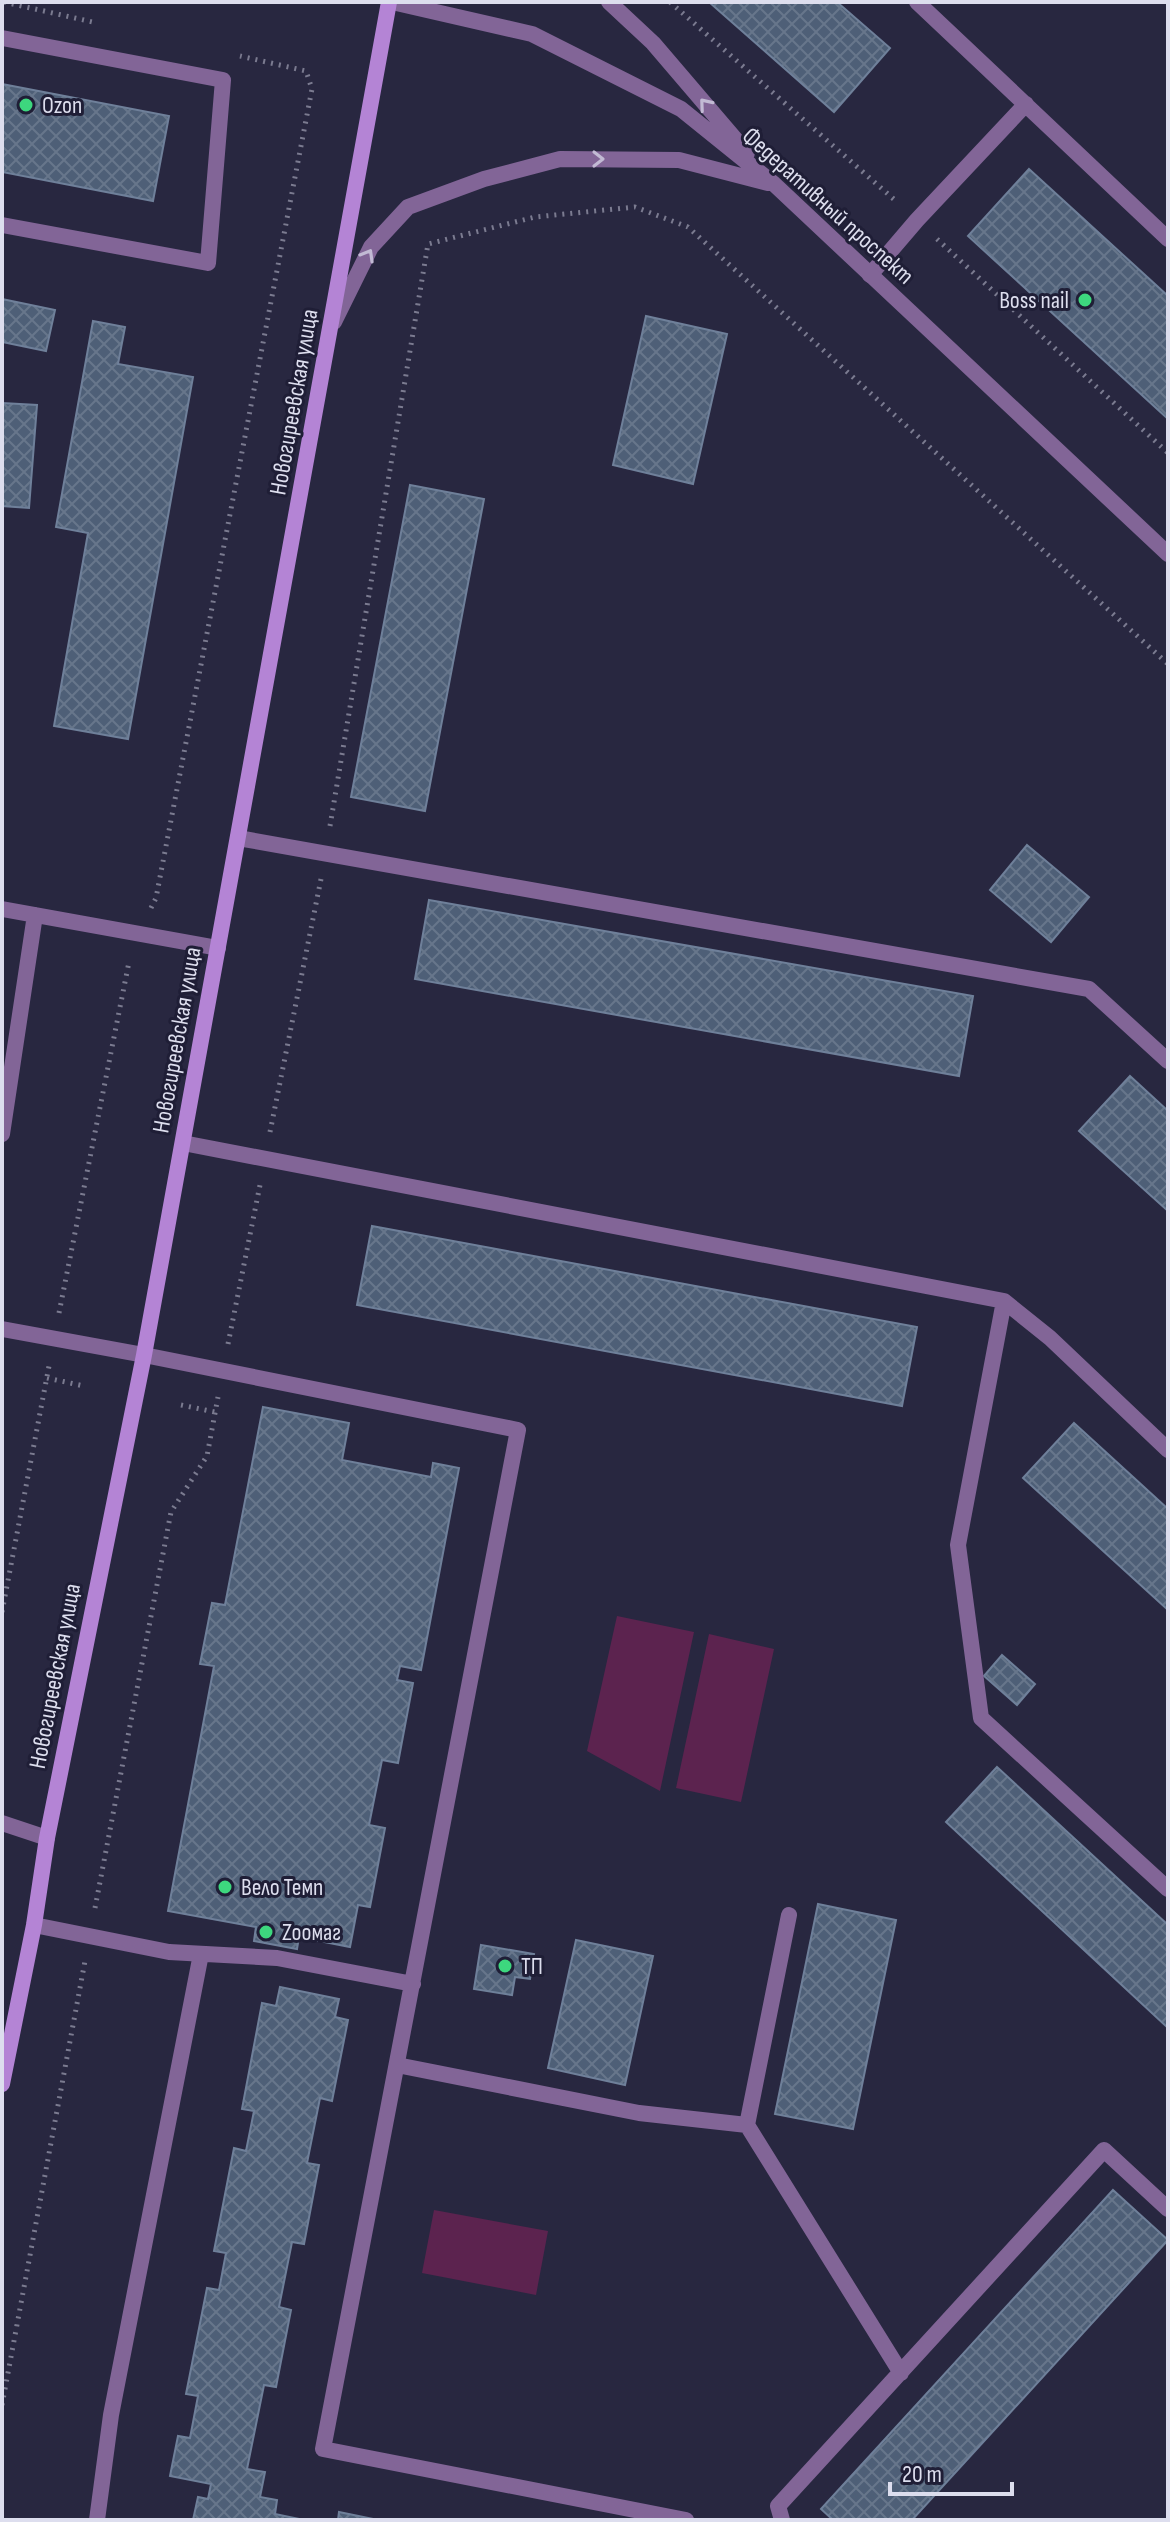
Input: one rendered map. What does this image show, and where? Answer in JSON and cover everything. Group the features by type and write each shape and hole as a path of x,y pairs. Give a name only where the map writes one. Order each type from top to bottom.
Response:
{"main road":[{"name":"Новогиреевская улица","path":"2,2084 34,1925 47,1838 144,1355 391,2"}],"street":[{"name":"Федеративный проспект","path":"391,2 532,34 681,109 774,184 1168,554"},
{"path":"609,2 653,43 774,184"},
{"path":"917,2 1168,239"},
{"path":"2,38 223,80 208,263 2,225"},
{"path":"870,275 1026,104"},
{"path":"333,324 371,247 408,207 484,179 560,159 679,160 774,184"},
{"path":"238,838 1089,989 1168,1061"},
{"path":"2,909 218,948"},
{"path":"2,1134 35,915"},
{"path":"183,1143 1004,1301 1050,1338 1168,1450"},
{"path":"1004,1301 958,1545 981,1718 1168,1889"},
{"path":"2,1329 518,1430 323,2449 686,2520"},
{"path":"2,1823 47,1838"},
{"path":"789,1915 747,2125 901,2373"},
{"path":"34,1925 169,1952 277,1958 413,1984"},
{"path":"97,2520 111,2415 201,1954"},
{"path":"397,2065 639,2113 747,2125"},
{"path":"782,2520 778,2506 1104,2150 1168,2209"}],"path":[{"path":"2,1612 130,956 156,898 312,89 306,71"},
{"path":"2,2405 171,1512 207,1456 326,853 428,244 535,217 635,207 688,227 1168,664"},
{"path":"47,1378 84,1386"},
{"path":"181,1405 215,1412"}],"shaded area":[{"path":"617,1616 694,1632 660,1791 587,1751"},
{"path":"709,1634 774,1649 741,1802 676,1788"},
{"path":"434,2210 548,2231 536,2295 422,2273"}],"building":[{"path":"709,2 837,2 890,48 834,112"},
{"path":"2,84 169,116 153,201 2,172"},
{"path":"1029,169 1168,296 1168,419 968,236"},
{"path":"2,299 55,310 46,351 2,342"},
{"path":"646,316 727,334 693,484 613,465"},
{"path":"93,321 125,327 118,364 193,377 128,739 54,726 88,533 56,527"},
{"path":"2,403 37,405 29,508 2,506"},
{"path":"410,485 484,499 425,811 351,797"},
{"path":"1027,845 1089,897 1051,942 990,890"},
{"path":"429,900 973,996 959,1076 415,979"},
{"path":"1130,1076 1168,1111 1168,1211 1079,1131"},
{"path":"372,1226 917,1327 902,1406 357,1305"},
{"path":"263,1407 349,1423 342,1460 431,1477 433,1463 459,1468 421,1670 400,1666 397,1680 413,1683 398,1763 382,1760 369,1825 385,1828 370,1907 358,1905 350,1947 299,1937 297,1949 254,1941 256,1927 168,1911 214,1666 200,1664 212,1603 225,1605"},
{"path":"1074,1423 1168,1509 1168,1610 1023,1478"},
{"path":"1002,1655 1035,1684 1017,1705 984,1676"},
{"path":"997,1767 1168,1925 1168,2028 946,1822"},
{"path":"818,1904 896,1920 853,2129 775,2114"},
{"path":"576,1940 653,1956 625,2085 548,2068"},
{"name":"ТП","path":"481,1945 534,1954 530,1979 515,1977 512,1995 474,1989"},
{"path":"280,1987 339,1999 335,2017 348,2020 332,2101 320,2098 307,2163 319,2165 304,2244 292,2242 279,2307 291,2310 276,2387 264,2385 247,2469 265,2472 260,2497 277,2500 275,2514 304,2520 193,2520 198,2497 208,2499 211,2484 170,2476 178,2436 190,2438 198,2396 186,2394 207,2288 219,2290 226,2253 214,2251 234,2148 246,2151 254,2111 242,2109 262,2003 276,2006"},
{"path":"1113,2190 1168,2240 912,2520 833,2520 821,2509"},
{"path":"339,2512 378,2520 338,2520"}],"place":[{"name":"Ozon","path":"26,105"},
{"name":"Boss nail","path":"1085,300"},
{"name":"Вело Темп","path":"225,1887"},
{"name":"Zooмаг","path":"266,1932"},
{"name":"ТП","path":"505,1966"}]}
